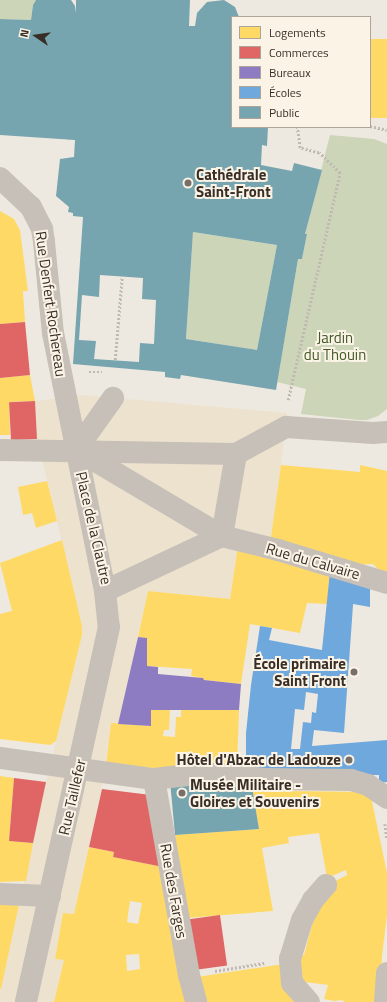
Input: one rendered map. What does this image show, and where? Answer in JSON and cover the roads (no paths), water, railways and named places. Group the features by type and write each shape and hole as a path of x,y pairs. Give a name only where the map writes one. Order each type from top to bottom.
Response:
{"street":[{"name":"Rue Denfert Rochereau","path":"0,178 31,207 42,229 53,333 65,397"},
{"name":"Place de la Clautre","path":"65,397 105,591 230,538"},
{"path":"76,450 113,398"},
{"path":"0,450 76,450 236,454 286,427 373,433 387,432"},
{"name":"Rue du Calvaire","path":"76,450 230,538 278,550 387,583"},
{"path":"230,538 236,454"},
{"name":"Rue Taillefer","path":"26,1002 109,628 105,591"},
{"path":"0,758 154,779 205,773 265,779 351,780 368,785 387,798"},
{"name":"Rue des Farges","path":"154,779 189,975 196,1002"},
{"path":"309,1002 292,983 290,959 302,920 313,900 326,885"},
{"path":"0,894 50,896"},
{"path":"385,1002 387,973"}],"place":[{"name":"Cathédrale Saint-Front","path":"188,183"},
{"name":"École primaire Saint Front","path":"354,672"},
{"name":"Hôtel d'Abzac de Ladouze","path":"349,760"},
{"name":"Musée Militaire - Gloires et Souvenirs","path":"182,793"}],"park label":[{"name":"Jardin du Thouin","path":"335,346"}]}
